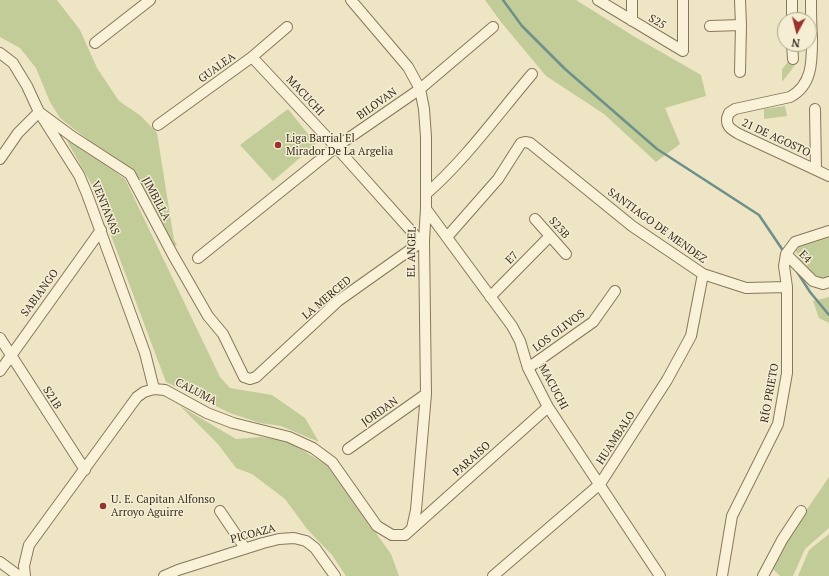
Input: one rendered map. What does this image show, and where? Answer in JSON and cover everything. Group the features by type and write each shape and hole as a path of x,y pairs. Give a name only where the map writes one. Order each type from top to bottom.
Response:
{"street":[{"path":"95,43 150,0"},
{"name":"EL ANGEL","path":"351,0 408,67 420,89 424,109 426,137 426,209 422,241 426,394 416,510 412,528"},
{"name":"S25","path":"598,0 683,51 684,0"},
{"path":"632,0 632,21"},
{"path":"740,0 740,72"},
{"path":"792,0 792,12"},
{"name":"21 DE AGOSTO","path":"811,0 812,67 801,89 797,94 790,97 735,109 729,113 726,122 729,128 741,135 829,176"},
{"path":"710,26 741,24"},
{"name":"GUALEA","path":"158,125 252,57 287,27"},
{"name":"BILOVAN","path":"198,258 336,147 420,89 494,27"},
{"path":"792,52 792,59"},
{"name":"VENTANAS","path":"0,53 13,62 27,86 39,112 79,175 101,230 145,353 154,389"},
{"name":"MACUCHI","path":"252,57 422,241"},
{"path":"426,194 461,159 532,74"},
{"path":"815,109 816,170"},
{"path":"0,159 18,133 39,112"},
{"name":"JIMBILLA","path":"39,112 73,137 130,174 180,269 208,316 223,334 244,377 250,379"},
{"name":"SANTIAGO DE MENDEZ","path":"447,237 498,179 522,143 525,142 530,143 632,226 703,274 746,288 787,287"},
{"name":"MACUCHI","path":"426,209 512,326 520,341 528,368 548,407 660,576"},
{"name":"S23B","path":"535,219 566,254"},
{"name":"SABIANGO","path":"0,371 101,230"},
{"path":"786,254 795,242 829,231"},
{"name":"E7","path":"490,297 550,236"},
{"name":"LA MERCED","path":"250,379 256,377 338,301 422,241"},
{"name":"E4","path":"786,254 813,281 823,284 829,282"},
{"name":"RÍO PRIETO","path":"722,576 732,516 778,424 787,373 787,287 784,266 786,254"},
{"name":"HUAMBALO","path":"492,576 600,484 667,380 691,336 703,274"},
{"name":"LOS OLIVOS","path":"528,368 593,322 614,291"},
{"name":"S21B","path":"0,338 85,470"},
{"path":"25,576 24,566 29,545 85,470 137,396 154,389"},
{"name":"CALUMA","path":"154,389 165,390 184,401 233,423 289,437 313,448 332,462 376,526 392,535 405,535 412,528"},
{"name":"JORDAN","path":"348,449 426,394"},
{"name":"PARAISO","path":"412,528 548,407"},
{"path":"220,511 245,548"},
{"path":"763,576 782,540 801,511"},
{"name":"PICOAZA","path":"164,576 189,571 245,548 279,539 294,538 306,541 315,548 335,576"},
{"path":"0,562 19,576"}],"green space":[{"path":"0,0 57,0 80,30 97,68 119,101 141,116 157,133 174,240 177,245 169,248 131,173 60,118 50,102 36,68 20,48 0,37"},
{"path":"485,0 576,0 635,37 701,75 706,96 665,108 680,144 656,162 604,114 546,76 501,22"},
{"path":"788,52 799,52 795,65 782,82 782,69 788,62"},
{"path":"785,106 787,116 764,119 764,109"},
{"name":"Liga Barrial El Mirador De La Argelia","path":"288,109 316,144 273,181 240,145"},
{"path":"66,135 125,179 220,377 230,388 272,395 305,418 319,442 281,426 260,423 230,413 166,382 92,185 68,143"},
{"path":"829,235 829,277 821,279 802,262 796,250 802,244"},
{"path":"829,297 829,323 819,318 813,301"},
{"path":"180,406 236,439 260,437 287,441 327,465 391,554 399,576 346,576 332,555 307,529 285,499 252,474 236,468 218,444"},
{"path":"829,477 829,528 805,549 793,576 780,576 769,565"},
{"path":"829,534 829,576 798,576 809,550"}],"waterway":[{"path":"503,0 522,26 565,69 657,149 759,215 784,252"},
{"path":"796,270 810,292 829,315"}],"place":[{"name":"Liga Barrial El Mirador De La Argelia","path":"278,145"},
{"name":"U. E. Capitan Alfonso Arroyo Aguirre","path":"103,506"}]}
